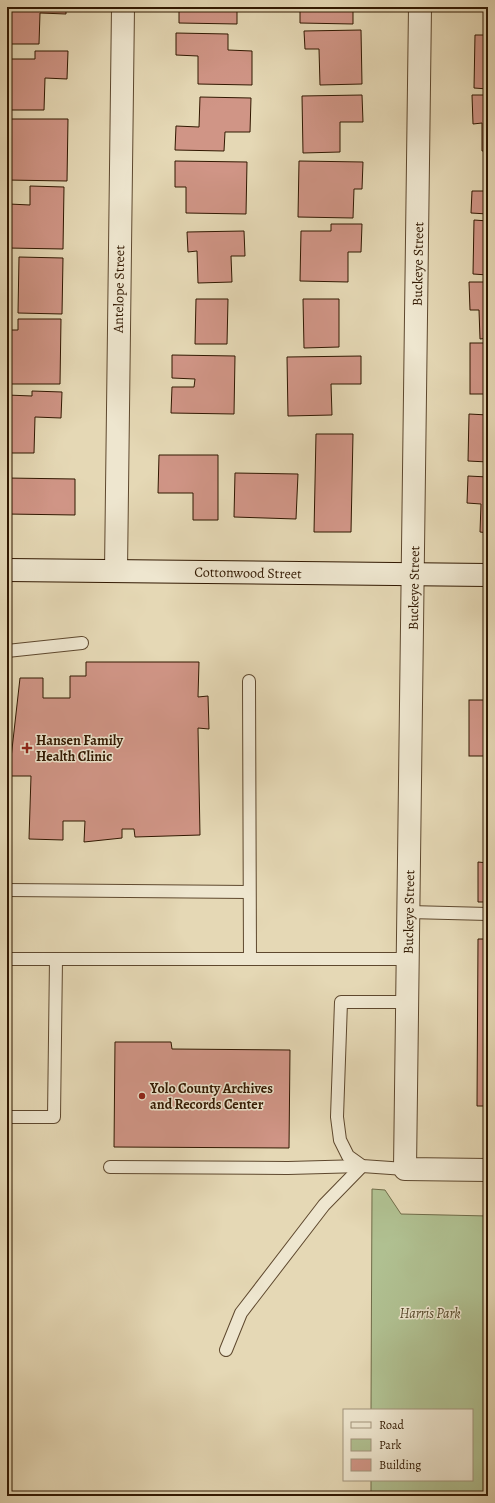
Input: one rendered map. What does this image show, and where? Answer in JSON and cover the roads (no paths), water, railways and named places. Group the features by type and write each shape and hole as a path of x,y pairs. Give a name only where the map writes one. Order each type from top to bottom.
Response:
{"street":[{"name":"Antelope Street","path":"116,571 122,7"},
{"name":"Buckeye Street","path":"405,1169 414,574 420,7"},
{"name":"Cottonwood Street","path":"7,570 488,575"},
{"path":"405,1169 488,1170"}],"lane":[{"path":"7,651 11,649 82,643"},
{"path":"249,681 250,959"},
{"path":"7,890 249,892"},
{"path":"409,912 488,914"},
{"path":"7,959 409,959"},
{"path":"7,1116 54,1117 56,959"},
{"path":"362,1166 348,1156 340,1140 337,1117 341,1002 408,1002"},
{"path":"226,1350 241,1314 324,1206 362,1166"},
{"path":"110,1167 288,1168 362,1166 405,1169"}],"place":[{"name":"Hansen Family Health Clinic","path":"27,748"},
{"name":"Yolo County Archives and Records Center","path":"142,1096"}],"park label":[{"name":"Harris Park","path":"430,1313"}]}
